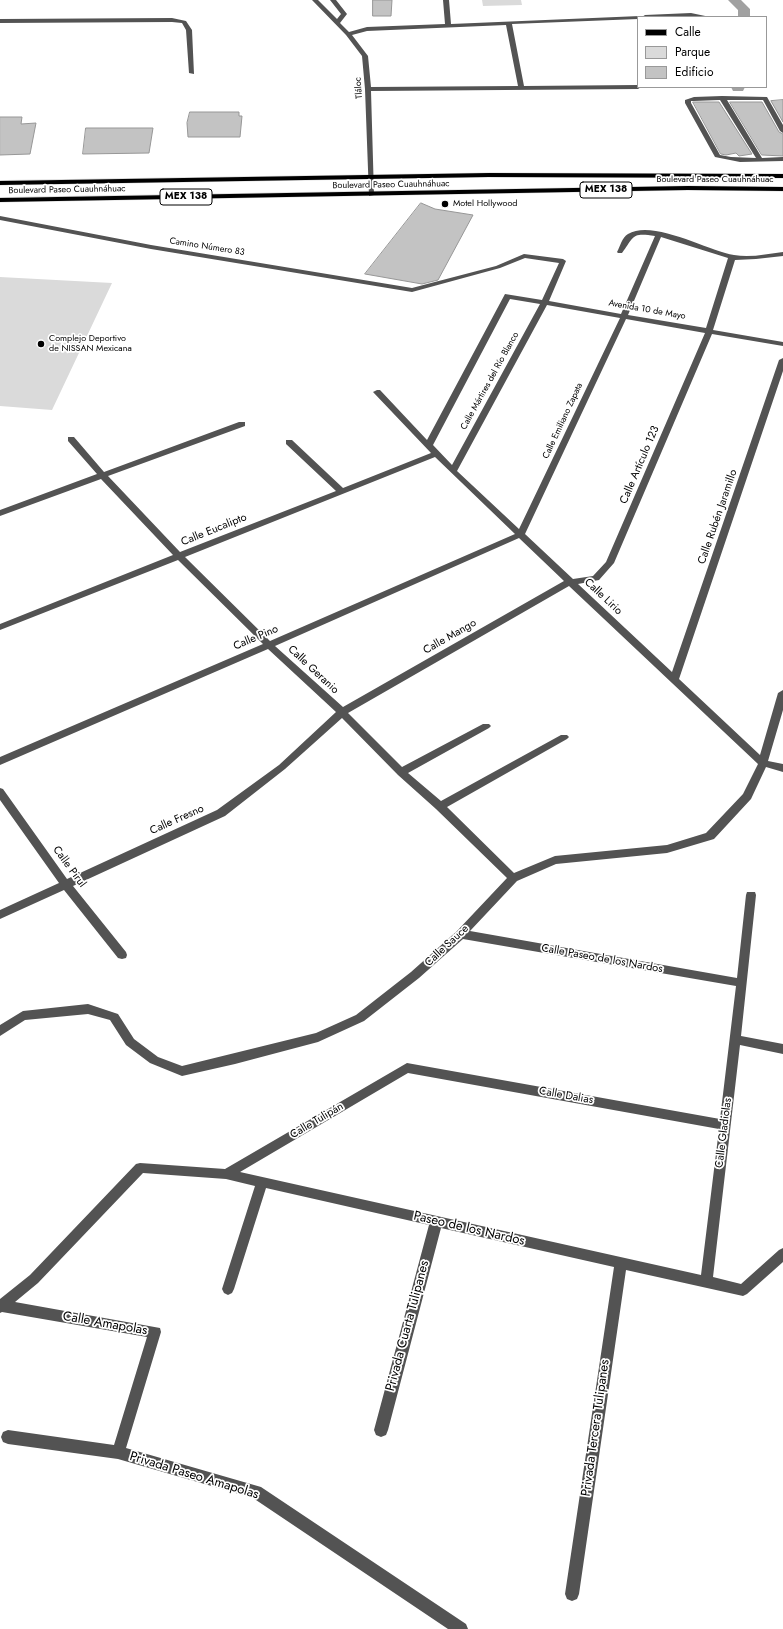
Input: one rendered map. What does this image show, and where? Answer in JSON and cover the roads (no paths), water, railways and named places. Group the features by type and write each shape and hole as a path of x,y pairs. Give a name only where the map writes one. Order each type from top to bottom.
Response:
{"main road":[{"name":"Boulevard Paseo Cuauhnáhuac","path":"0,183 682,174 783,176"},
{"name":"Boulevard Paseo Cuauhnáhuac","path":"0,200 371,195 680,188 783,189"}],"street":[{"path":"316,1 333,0 344,14 337,23"},
{"path":"446,0 448,26"},
{"name":"Tláloc","path":"316,1 348,34 365,56 368,89 371,195"},
{"path":"668,16 698,16"},
{"path":"348,34 367,29 509,24 637,17"},
{"path":"0,21 172,20 184,22 189,30 192,72"},
{"path":"509,24 521,88"},
{"path":"368,89 637,87"},
{"path":"722,98 760,159"},
{"path":"783,131 765,98 688,100 688,103 717,156 722,159 783,159"},
{"name":"Camino Número 83","path":"0,218 159,248 412,290"},
{"path":"620,252 630,236 648,232 690,242 732,258 783,254"},
{"name":"Calle Emiliano Zapata","path":"521,534 624,316 659,234"},
{"name":"Calle Mártires del Río Blanco","path":"412,290 471,276 524,256 563,261 545,302 453,471"},
{"name":"Calle Artículo 123","path":"569,582 596,578 610,563 709,331 732,258"},
{"name":"Avenida 10 de Mayo","path":"428,446 508,296 783,344"},
{"name":"Calle Rubén Jaramillo","path":"674,680 783,360"},
{"name":"Calle Lirio","path":"377,392 453,471 521,534 569,582 763,763"},
{"path":"0,513 242,424"},
{"name":"Calle Geranio","path":"71,439 102,475 179,556 269,645 342,712 401,772 440,806 513,878"},
{"path":"289,442 341,491"},
{"name":"Calle Eucalipto","path":"0,627 436,454"},
{"name":"Calle Pino","path":"0,761 521,534"},
{"name":"Calle Mango","path":"342,712 569,582"},
{"name":"Calle Sauce","path":"0,1031 23,1016 88,1009 114,1016 130,1042 154,1060 182,1071 235,1059 318,1037 360,1018 415,975 462,934 513,878 555,860 667,849 710,836 747,796 763,763 783,693"},
{"name":"Calle Fresno","path":"0,914 221,813 282,767 342,712"},
{"path":"401,772 486,726"},
{"path":"440,806 564,736"},
{"path":"763,763 783,768"},
{"name":"Calle Pirul","path":"0,792 65,884 122,955"},
{"name":"Calle Gladiolas","path":"706,1282 742,983 750,895"},
{"name":"Calle Paseo de los Nardos","path":"462,934 742,983"},
{"path":"735,1039 783,1049"},
{"name":"Calle Dalias","path":"407,1068 725,1125"},
{"name":"Calle Tulipán","path":"226,1174 407,1068"},
{"name":"Paseo de los Nardos","path":"1,1307 34,1279 140,1168 226,1174 743,1290 783,1254"},
{"path":"228,1290 262,1183"},
{"name":"Privada Cuarta Tulipanes","path":"381,1430 436,1222"},
{"name":"Privada Tercera Tulipanes","path":"572,1594 621,1263"},
{"name":"Calle Amapolas","path":"1,1307 155,1332 118,1452"},
{"name":"Privada Paseo Amapolas","path":"8,1437 118,1452 256,1492 461,1629"}],"waterway":[{"path":"734,0 744,9 744,16"}],"place":[{"name":"Motel Hollywood","path":"445,204"},
{"name":"Complejo Deportivo de NISSAN Mexicana","path":"41,344"}]}
